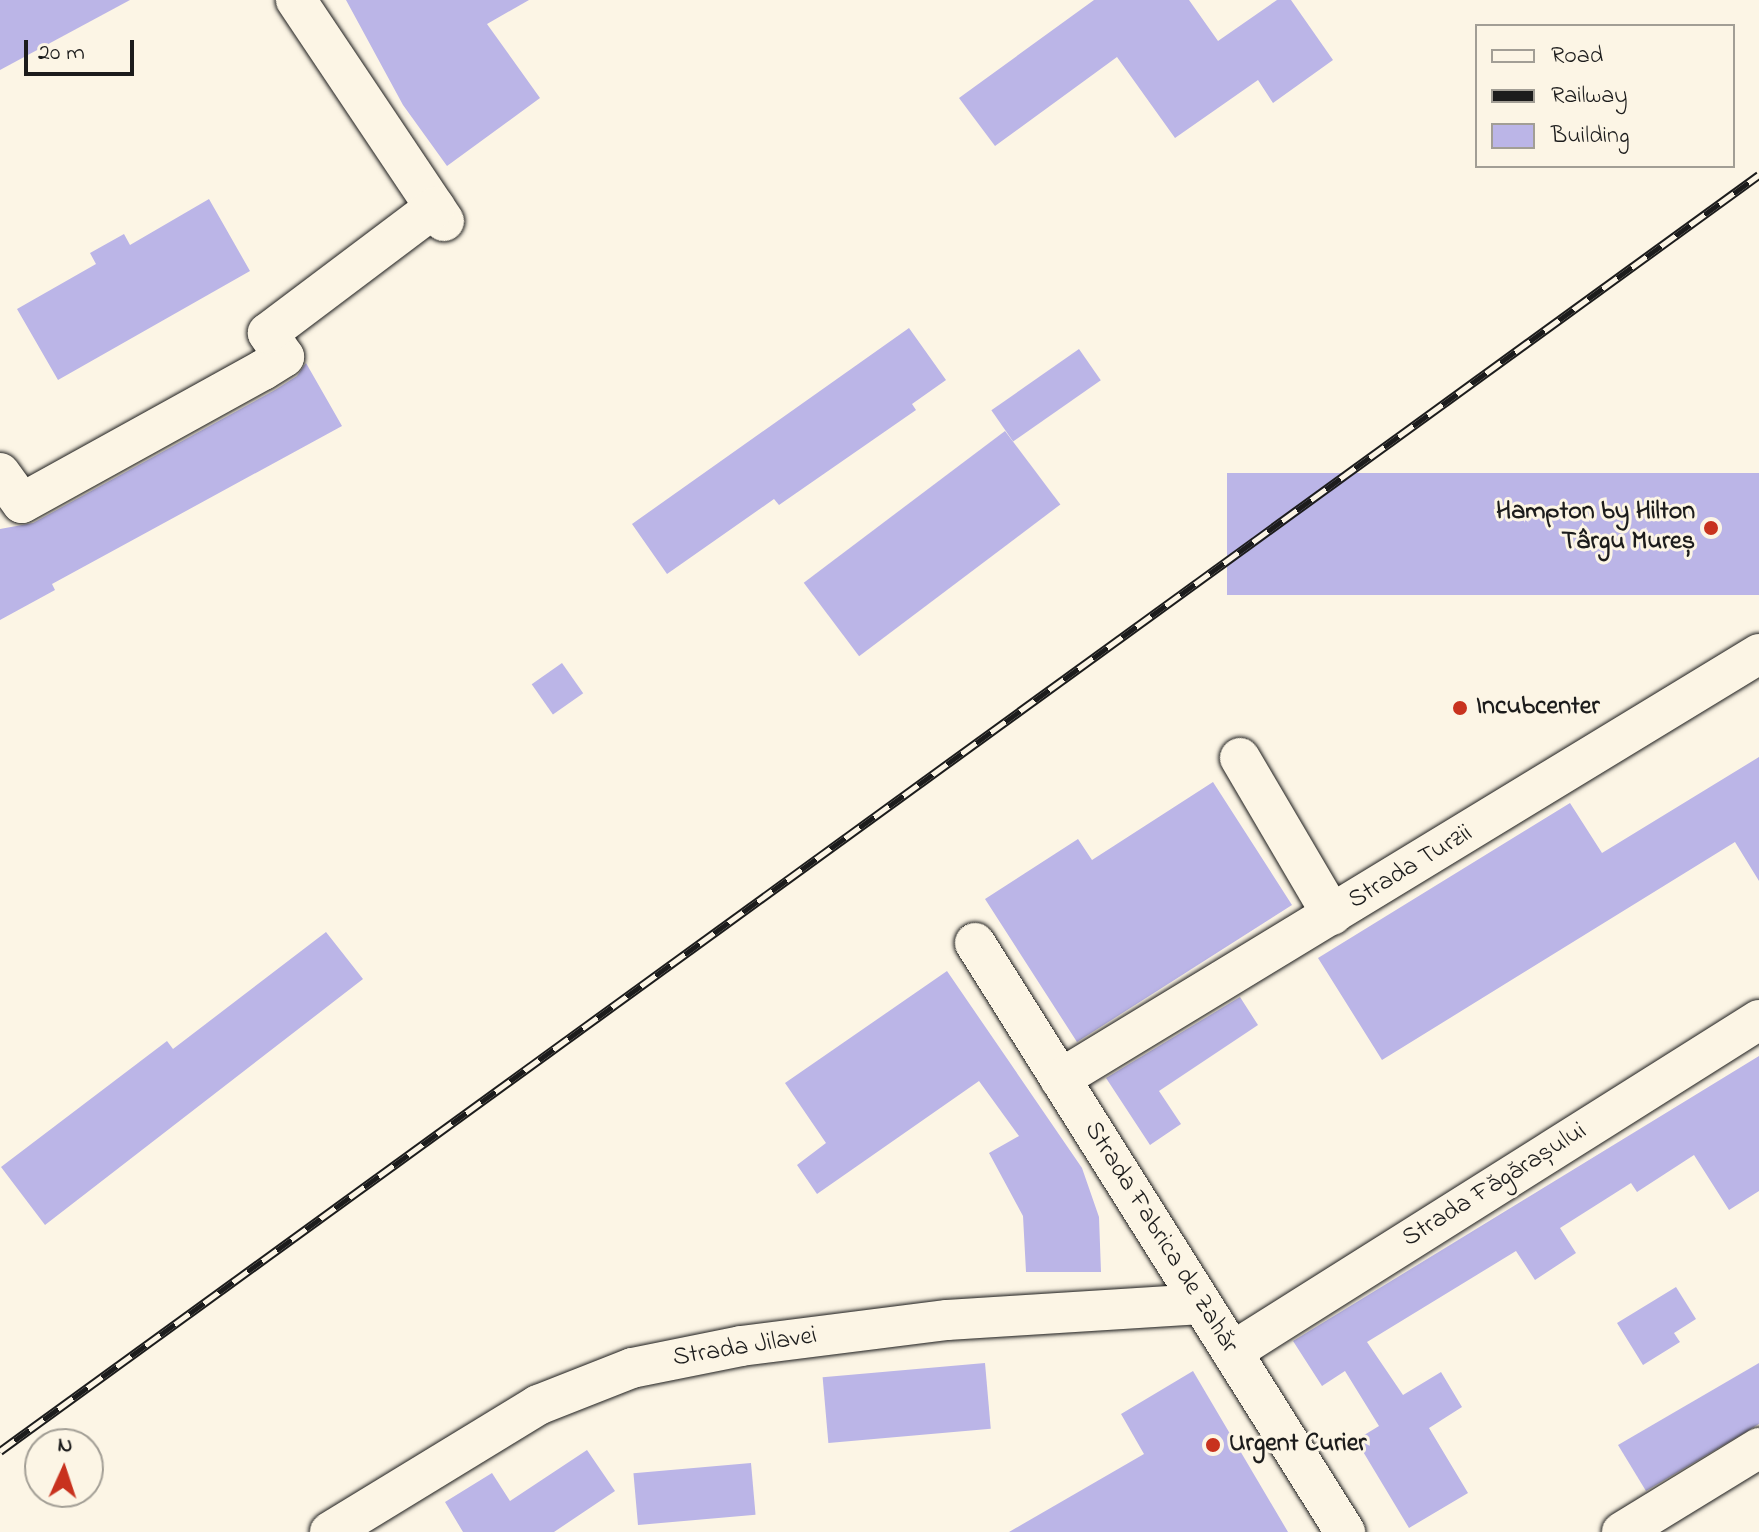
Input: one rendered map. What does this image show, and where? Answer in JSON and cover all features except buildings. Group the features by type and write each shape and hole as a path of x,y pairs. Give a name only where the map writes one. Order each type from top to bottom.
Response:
{"street":[{"path":"0,473 22,503 274,364 284,357 268,333 439,214 296,0"},
{"name":"Strada Turzii","path":"1060,1079 1759,654"},
{"path":"1240,758 1332,915"},
{"name":"Strada Fabrica de Zahăr","path":"975,943 1345,1532"},
{"name":"Strada Făgărașului","path":"1232,1352 1759,1020"},
{"name":"Strada Jilavei","path":"330,1532 538,1405 632,1368 741,1346 947,1320 1201,1304"},
{"path":"1622,1532 1759,1448"}],"railway":[{"path":"0,1451 1759,175"}],"place":[{"name":"Hampton by Hilton Târgu Mureș","path":"1711,528"},
{"name":"Incubcenter","path":"1460,708"},
{"name":"Urgent Curier","path":"1213,1445"}]}
